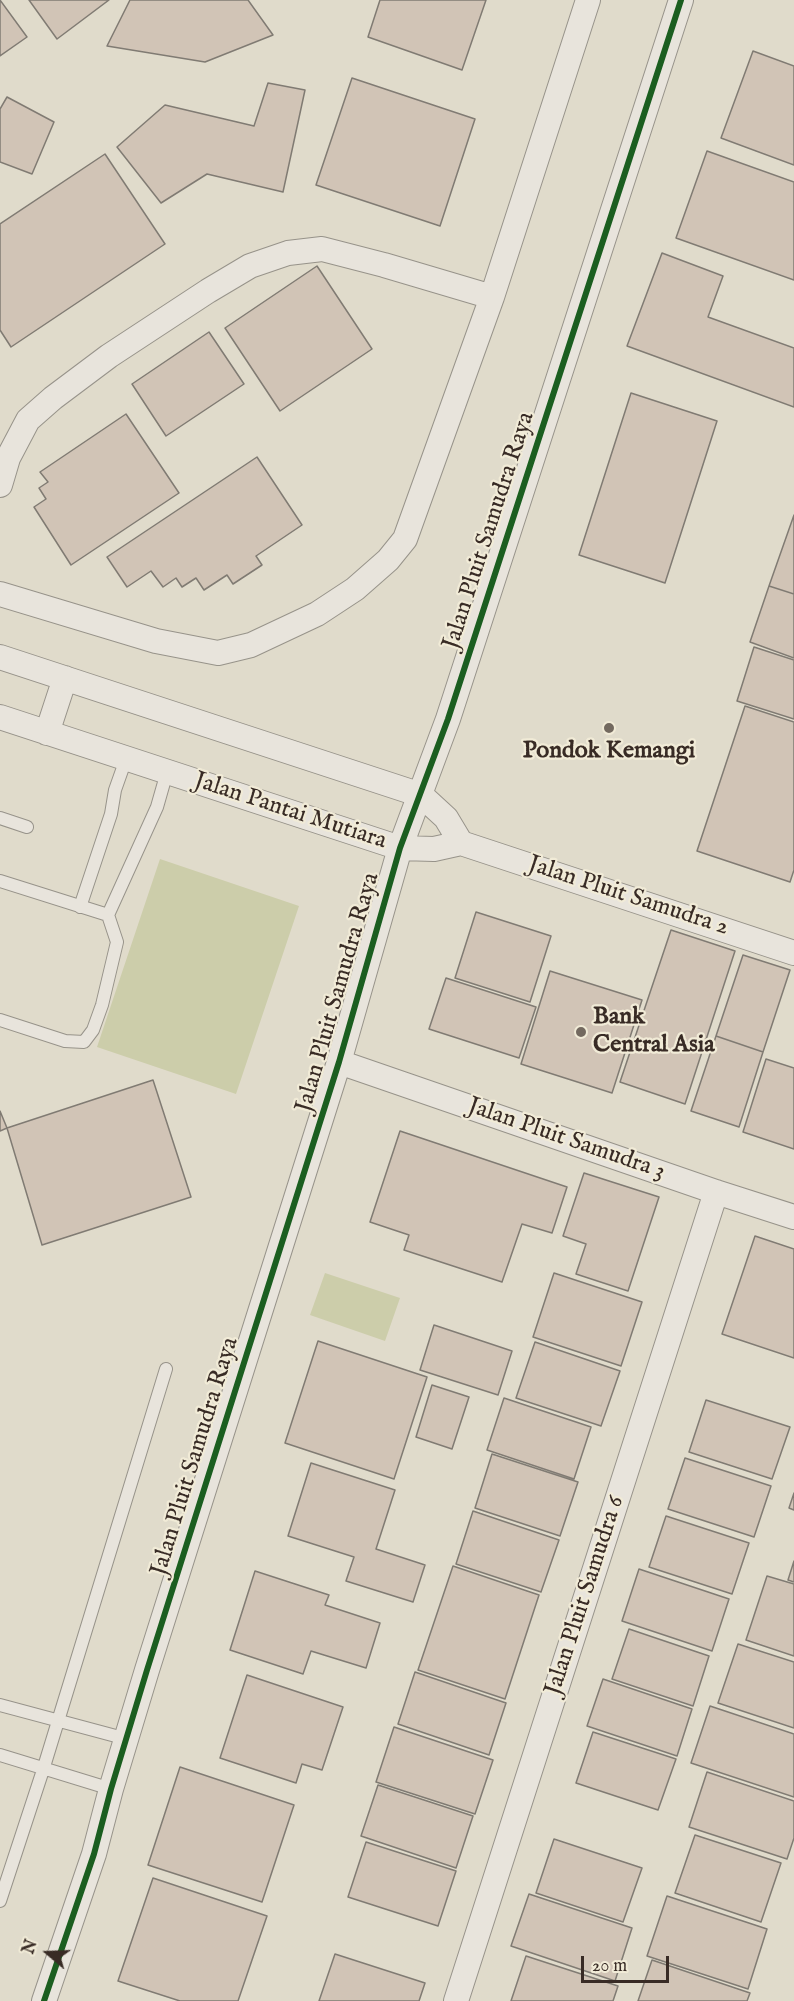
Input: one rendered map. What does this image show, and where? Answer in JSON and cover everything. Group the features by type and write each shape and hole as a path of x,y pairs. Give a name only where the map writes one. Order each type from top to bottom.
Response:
{"street":[{"path":"0,594 156,641 218,653 251,645 317,614 355,589 388,560 405,539 492,297 588,0"},
{"name":"Jalan Pluit Samudra Raya","path":"44,2001 94,1854 111,1789 339,1062 400,848 448,719 681,0"},
{"path":"0,485 8,458 28,420 45,405 109,356 250,266 288,253 322,249 492,297"},
{"path":"0,657 421,795 446,818 461,843"},
{"path":"47,733 64,678"},
{"name":"Jalan Pantai Mutiara","path":"0,717 400,848 434,849 461,843"},
{"name":"Jalan Pluit Samudra 2","path":"461,843 794,953"},
{"name":"Jalan Pluit Samudra 3","path":"339,1062 716,1192 794,1216"},
{"name":"Jalan Pluit Samudra 6","path":"456,2001 716,1192"}],"lane":[{"path":"80,907 111,814 115,790 126,759"},
{"path":"0,1020 65,1041 84,1042 93,1030 102,1005 117,942 108,915 157,807 168,772"},
{"path":"0,818 27,827"},
{"path":"0,881 108,915"},
{"path":"0,1901 44,1770 166,1369"},
{"path":"0,1705 127,1739"},
{"path":"0,1755 111,1789"}],"green space":[{"path":"160,859 299,906 236,1094 97,1047"},
{"path":"325,1273 400,1298 385,1341 310,1315"}],"building":[{"path":"0,0 27,37 0,56"},
{"path":"29,0 109,0 57,39"},
{"path":"130,0 248,0 273,35 205,62 107,46"},
{"path":"380,0 486,0 462,70 368,37"},
{"path":"753,51 794,66 794,165 721,138"},
{"path":"352,78 475,119 440,226 316,185"},
{"path":"268,83 305,90 283,192 207,174 161,203 117,147 165,105 254,126"},
{"path":"7,97 54,122 32,174 0,162 0,109"},
{"path":"707,151 794,182 794,280 676,238"},
{"path":"105,154 165,244 11,347 0,330 0,224"},
{"path":"662,253 723,276 708,317 794,348 794,407 627,346"},
{"path":"317,266 372,349 280,411 225,328"},
{"path":"209,332 244,384 166,436 132,384"},
{"path":"631,393 717,421 665,583 579,555"},
{"path":"126,414 179,493 71,565 34,507 46,499 39,488 48,482 40,472"},
{"path":"257,457 302,525 256,556 262,565 233,584 227,575 204,590 196,578 182,587 176,578 163,587 151,571 127,587 107,557"},
{"path":"794,515 794,594 769,586"},
{"path":"769,586 794,594 794,658 750,642"},
{"path":"754,647 794,660 794,719 737,701"},
{"path":"745,706 794,722 794,870 790,882 697,851"},
{"path":"476,912 551,936 530,1002 455,978"},
{"path":"671,930 735,951 685,1104 620,1082"},
{"path":"743,955 790,970 763,1052 716,1036"},
{"name":"Bank Central Asia","path":"550,971 642,1000 612,1093 521,1064"},
{"path":"446,978 536,1007 519,1058 429,1029"},
{"path":"716,1036 763,1052 739,1127 691,1111"},
{"path":"766,1059 794,1068 794,1149 743,1132"},
{"path":"153,1080 191,1197 42,1245 7,1128"},
{"path":"0,1111 7,1128 0,1131"},
{"path":"400,1131 567,1187 552,1233 522,1224 502,1282 404,1250 409,1235 370,1222"},
{"path":"584,1173 659,1197 628,1291 576,1274 586,1244 563,1236"},
{"path":"755,1236 794,1249 794,1358 722,1334"},
{"path":"554,1273 642,1302 621,1366 533,1337"},
{"path":"434,1325 512,1351 498,1395 420,1370"},
{"path":"318,1341 427,1377 394,1479 285,1443"},
{"path":"535,1342 620,1371 601,1426 516,1398"},
{"path":"432,1385 469,1397 452,1449 416,1437"},
{"path":"504,1398 591,1427 574,1479 487,1450"},
{"path":"706,1400 790,1427 772,1479 689,1452"},
{"path":"492,1454 578,1482 560,1536 475,1508"},
{"path":"685,1458 771,1486 754,1537 668,1509"},
{"path":"311,1463 395,1490 376,1549 425,1565 413,1602 346,1581 354,1557 288,1536"},
{"path":"794,1493 794,1510 789,1508"},
{"path":"473,1511 559,1540 541,1592 456,1564"},
{"path":"666,1516 749,1543 732,1594 649,1567"},
{"path":"794,1561 794,1582 788,1580"},
{"path":"453,1566 539,1595 505,1699 418,1670"},
{"path":"639,1569 729,1599 712,1651 622,1621"},
{"path":"255,1571 329,1595 325,1605 380,1623 366,1668 311,1651 303,1674 230,1650"},
{"path":"767,1576 794,1584 794,1656 746,1640"},
{"path":"629,1629 709,1656 693,1706 612,1679"},
{"path":"738,1644 794,1662 794,1728 718,1703"},
{"path":"415,1672 506,1703 489,1755 398,1724"},
{"path":"247,1675 343,1707 322,1770 302,1764 296,1783 220,1758"},
{"path":"603,1679 692,1709 677,1756 587,1726"},
{"path":"710,1706 794,1734 794,1797 691,1763"},
{"path":"394,1727 493,1760 475,1814 376,1782"},
{"path":"593,1732 676,1759 658,1810 576,1783"},
{"path":"180,1767 294,1805 262,1902 148,1865"},
{"path":"707,1772 794,1801 794,1838 787,1859 689,1827"},
{"path":"378,1785 473,1816 456,1868 361,1836"},
{"path":"695,1835 781,1863 761,1922 675,1893"},
{"path":"554,1839 642,1868 623,1922 536,1893"},
{"path":"366,1842 456,1871 438,1926 348,1897"},
{"path":"153,1878 267,1916 238,2001 180,2001 118,1981"},
{"path":"529,1894 632,1928 615,1981 511,1946"},
{"path":"667,1896 767,1929 748,1989 647,1956"},
{"path":"335,1954 425,1983 419,2001 319,2001"},
{"path":"526,1956 618,1986 613,2001 511,2001"},
{"path":"652,1960 750,1993 747,2001 638,2001"}],"cycle path":[{"path":"44,2001 94,1854 147,1670 339,1062 400,848 448,719 681,0"}],"place":[{"name":"Pondok Kemangi","path":"609,728"},
{"name":"Bank Central Asia","path":"581,1032"}]}
